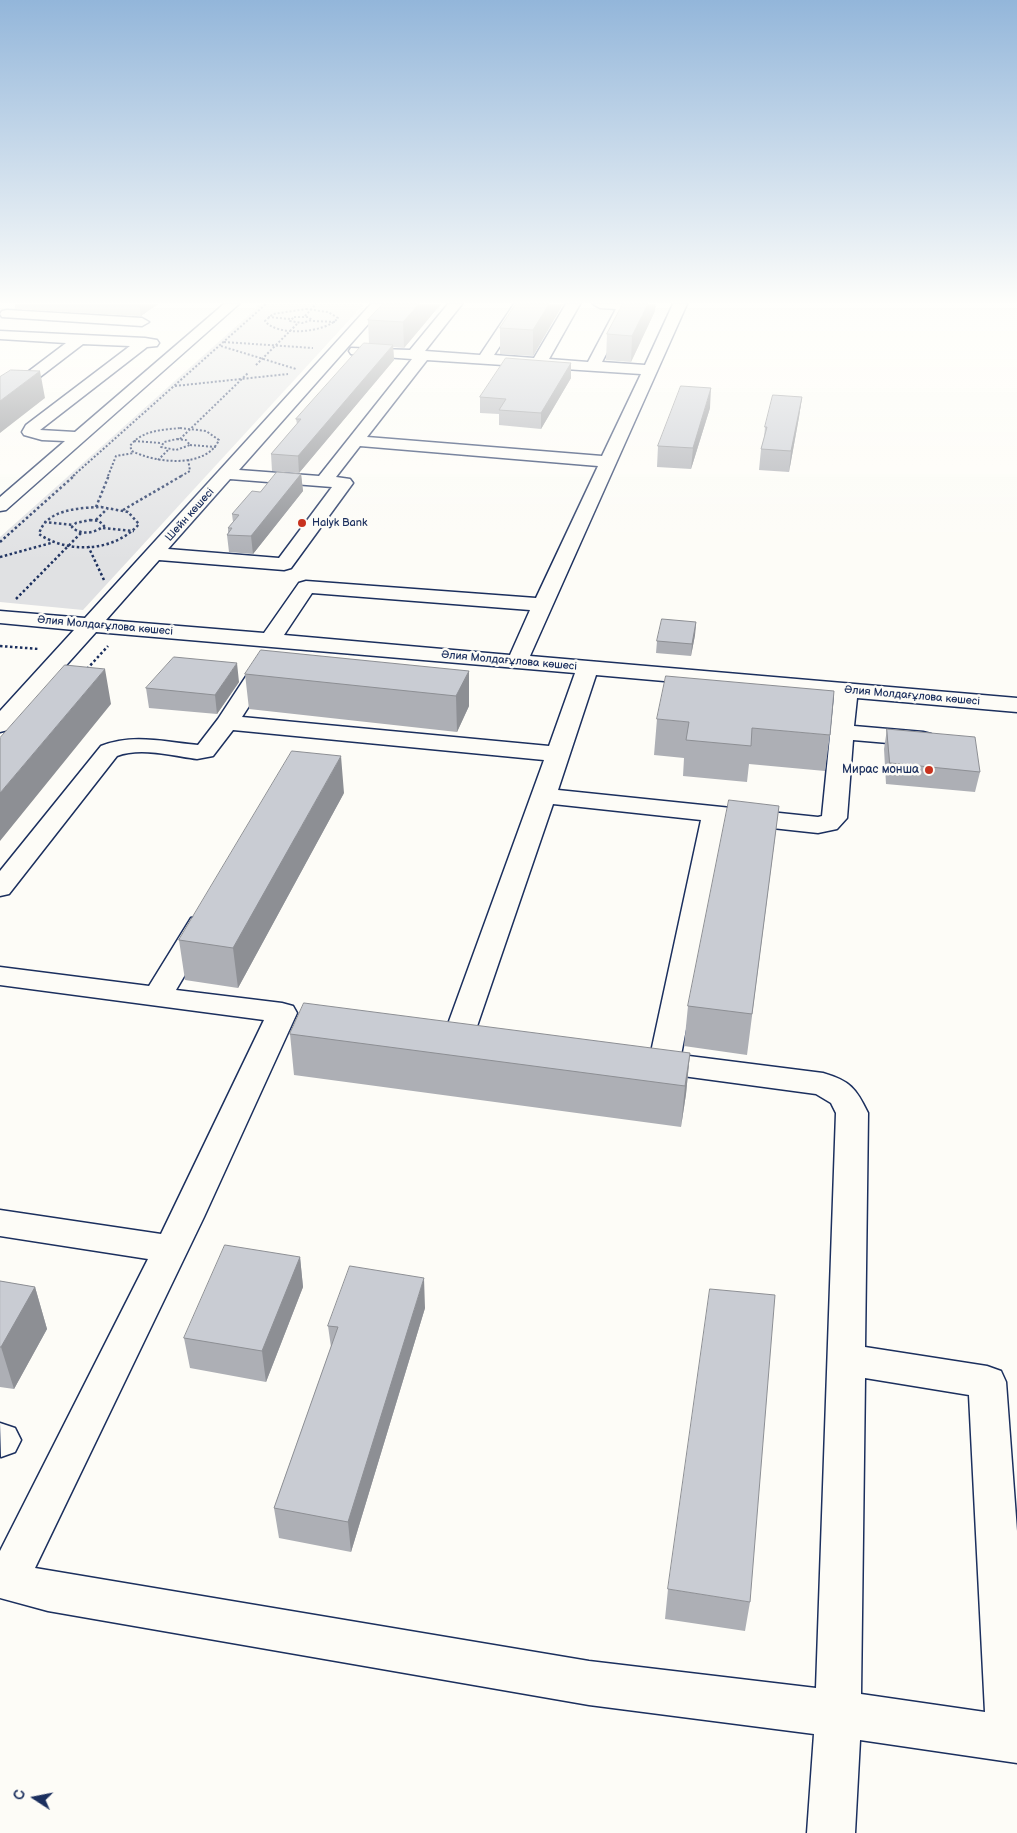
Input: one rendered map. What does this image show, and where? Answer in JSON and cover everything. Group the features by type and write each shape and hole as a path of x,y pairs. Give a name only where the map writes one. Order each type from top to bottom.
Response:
{"street":[{"path":"0,400 14,390"},
{"path":"79,437 42,435 30,432 32,428 83,390"},
{"path":"0,506 7,493 79,437 133,390"},
{"name":"Шейн көшесі","path":"0,725 89,624 304,390"},
{"path":"324,482 393,390"},
{"path":"517,662 641,390"},
{"path":"355,442 608,462"},
{"path":"154,554 284,564 344,483 227,474"},
{"path":"0,888 108,752 116,746 205,751 227,723 306,587 543,606"},
{"name":"Әлия Молдағұлова көшесі","path":"6,610 124,628 1017,705"},
{"path":"459,1035 588,668"},
{"path":"544,796 715,815 818,825 828,824 834,818 846,691"},
{"path":"227,723 558,754"},
{"path":"300,757 315,731"},
{"path":"843,732 940,741"},
{"path":"664,1063 715,815"},
{"path":"158,996 214,902"},
{"path":"0,976 297,1015 171,1249 4,1588 48,1591 589,1683 838,1714 1013,1739 987,1382 846,1358"},
{"path":"625,1058 823,1084 844,1096 852,1113 838,1714 831,1833"},
{"path":"0,1223 171,1249"}],"path":[{"path":"0,542 171,390"},
{"path":"180,439 230,390"},
{"path":"96,507 116,456 134,453 158,460 188,459 204,455 217,447 219,440 215,435 190,429 152,432 133,441 130,446 134,453"},
{"path":"133,441 161,443 180,439 189,441 189,445"},
{"path":"161,443 161,447 168,450 181,449 189,445 217,447"},
{"path":"158,460 168,450"},
{"path":"122,510 190,471 188,459"},
{"path":"96,507 108,508 122,510 137,517 139,524 134,531 114,542 88,546 67,546 51,543 44,540 39,534 39,528 43,522 54,516 68,511 96,507"},
{"path":"95,520 108,508"},
{"path":"43,522 73,525 95,520 104,524 103,528"},
{"path":"73,525 73,530 81,533 95,532 103,528 134,531"},
{"path":"6,610 81,533"},
{"path":"0,558 51,543"},
{"path":"88,546 105,582"},
{"path":"81,676 124,628"}],"shaded area":[{"path":"165,390 285,390 83,610 0,602 0,537"}],"building":[{"path":"0,390 15,390 0,401"},
{"path":"322,390 355,390 298,456 271,454 301,419 296,419"},
{"path":"485,390 555,390 541,413 499,410 506,399 480,397"},
{"path":"680,390 711,390 693,448 658,446"},
{"path":"773,395 802,397 791,451 761,449"},
{"path":"277,472 301,474 251,536 227,535 232,528 228,528 239,515 232,514 252,491 260,492"},
{"path":"662,619 696,622 692,644 657,641"},
{"path":"261,650 469,671 456,696 245,674"},
{"path":"174,657 237,663 215,695 146,688"},
{"path":"65,665 105,669 0,793 0,738"},
{"path":"666,676 834,691 830,735 752,728 751,746 686,740 689,722 657,719"},
{"path":"887,729 975,737 980,772 890,763"},
{"path":"292,751 341,756 233,948 179,940"},
{"path":"729,800 779,806 752,1014 688,1006"},
{"path":"304,1003 690,1053 685,1086 290,1034"},
{"path":"225,1245 300,1257 262,1351 184,1338"},
{"path":"350,1266 424,1278 348,1522 274,1508 338,1327 328,1326"},
{"path":"0,1281 35,1287 1,1347 0,1347"},
{"path":"710,1289 775,1295 750,1602 668,1589"}],"place":[{"name":"Halyk Bank","path":"302,523"},
{"name":"Мирас монша","path":"929,770"}]}
